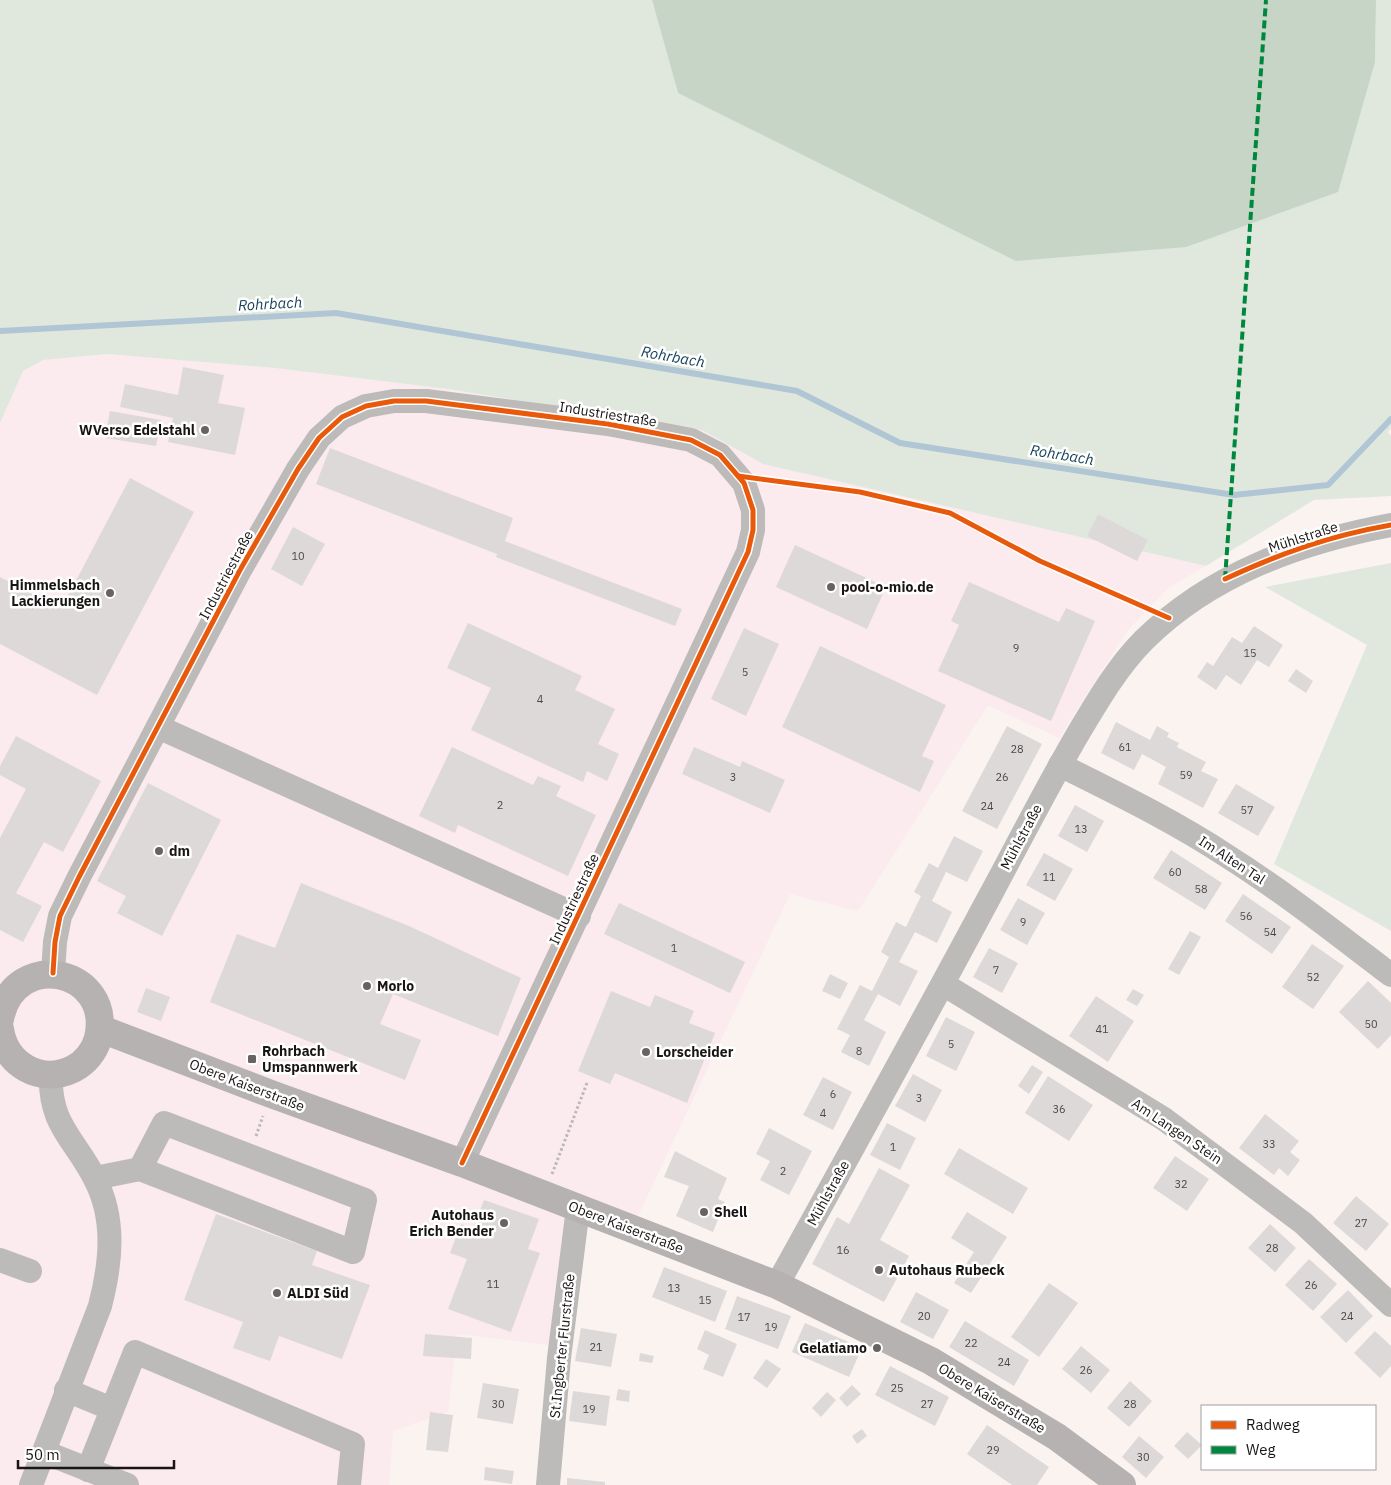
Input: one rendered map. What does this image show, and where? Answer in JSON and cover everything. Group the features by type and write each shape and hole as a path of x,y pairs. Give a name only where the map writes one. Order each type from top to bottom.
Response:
{"main road":[{"path":"0,1019 5,991 34,976 53,974 75,980 87,989 95,1001 100,1014 101,1028 97,1043 90,1056 72,1070 50,1075 35,1073 20,1066 9,1054 1,1039 0,1029"},
{"name":"Obere Kaiserstraße","path":"101,1028 777,1285 938,1366 1057,1437 1122,1485"}],"street":[{"name":"Industriestraße","path":"53,974 55,942 60,916 158,727 240,570 298,469 319,438 342,417 366,406 394,401 426,401 608,424 691,440 720,455 744,483 754,510 753,530 748,552 462,1164"},
{"name":"Mühlstraße","path":"777,1285 943,984 1060,765 1118,671 1144,641 1169,618 1224,579 1291,550 1358,531 1391,525"},
{"path":"158,727 579,916"},
{"name":"Im Alten Tal","path":"1060,765 1159,815 1226,855 1279,890 1391,975"},
{"name":"Am Langen Stein","path":"943,984 1164,1119 1303,1223 1391,1305"},
{"path":"31,1485 66,1390 100,1306 107,1281 110,1228 107,1205 95,1178 56,1118 51,1103 50,1075"},
{"path":"95,1178 140,1170 353,1252 365,1200 164,1123 140,1170"},
{"name":"St.Ingberter Flurstraße","path":"548,1485 559,1358 578,1208"},
{"path":"0,1260 30,1271"},
{"path":"88,1470 135,1352 352,1444 349,1485"},
{"path":"66,1390 112,1409"},
{"path":"44,1452 127,1485"}],"path":[{"path":"556,1164 587,1084"}],"shaded area":[{"path":"0,0 652,0 678,93 802,153 1375,62 1376,0 1391,0 1391,428 1388,432 1391,436 1391,496 1314,500 1206,566 763,464 702,430 448,389 275,368 108,354 43,360 23,371 0,423"},
{"path":"108,354 275,368 448,389 702,430 763,464 1206,566 1169,587 1127,631 1059,738 988,705 858,911 790,894 626,1241 569,1220 549,1345 457,1334 448,1412 393,1431 389,1485 0,1485 0,423 23,371 43,360"},
{"path":"1391,563 1391,931 1274,864 1367,645 1265,587"}],"green space":[{"path":"652,0 1376,0 1375,62 1338,192 1186,247 1016,261 678,93"}],"building":[{"name":"WVerso Edelstahl","path":"183,367 224,375 218,403 245,408 235,455 168,442 173,418 120,407 125,384 178,395"},
{"path":"110,411 161,420 156,446 105,438"},
{"path":"330,448 513,518 505,541 682,609 675,626 496,557 497,554 316,484"},
{"name":"Himmelsbach Lackierungen","path":"130,478 194,512 97,695 0,644 0,577 61,609"},
{"path":"1098,514 1148,540 1137,561 1087,536"},
{"path":"293,527 325,544 302,586 271,569"},
{"name":"pool-o-mio.de","path":"795,545 886,587 867,629 776,587"},
{"path":"969,582 1059,622 1066,608 1095,621 1051,721 938,671 959,625 951,621"},
{"path":"468,623 582,676 575,690 615,709 598,744 619,754 607,781 587,771 583,782 471,730 491,688 447,668"},
{"path":"1254,626 1283,645 1269,667 1257,660 1241,685 1226,675 1216,690 1197,677 1207,662 1213,666 1232,637 1242,643"},
{"path":"744,628 779,644 746,716 711,699"},
{"path":"820,646 946,705 922,756 934,761 920,792 782,727"},
{"path":"1296,669 1313,681 1306,693 1288,681"},
{"path":"1116,722 1150,740 1157,726 1169,733 1167,737 1179,743 1177,747 1206,762 1201,771 1218,779 1203,808 1158,784 1166,767 1142,754 1134,770 1101,753"},
{"path":"1007,726 1042,744 997,829 962,811"},
{"path":"16,736 101,781 63,852 44,842 16,893 42,906 23,942 0,930 0,838 26,789 0,775 0,766"},
{"path":"452,747 533,785 538,776 561,786 556,796 596,815 568,876 458,825 455,833 419,816"},
{"path":"694,747 740,767 742,761 785,780 770,813 682,774"},
{"name":"dm","path":"148,783 221,820 162,936 117,913 126,896 97,881"},
{"path":"1236,784 1275,807 1258,836 1218,813"},
{"path":"1075,805 1104,821 1087,852 1058,836"},
{"path":"954,836 983,851 967,882 946,872 932,901 952,912 937,943 915,932 899,962 918,971 900,1006 878,994 864,1020 886,1032 869,1066 841,1052 850,1035 837,1029 860,985 872,991 889,957 881,952 896,922 906,927 921,896 914,892 929,863 938,868"},
{"path":"1171,850 1222,883 1205,910 1153,878"},
{"path":"1044,853 1073,869 1055,901 1026,885"},
{"name":"Morlo","path":"301,883 409,926 521,978 498,1036 393,994 380,1024 421,1040 405,1080 210,1002 237,934 275,948"},
{"path":"1243,894 1291,927 1272,954 1225,921"},
{"path":"1018,898 1045,913 1027,945 1000,930"},
{"path":"619,903 745,962 730,993 604,934"},
{"path":"1190,931 1201,937 1179,975 1168,969"},
{"path":"1312,944 1344,966 1313,1009 1282,987"},
{"path":"989,948 1018,963 1002,993 973,977"},
{"path":"830,974 848,983 840,999 822,991"},
{"path":"1368,981 1391,1003 1391,1035 1378,1049 1339,1012"},
{"path":"146,988 170,997 161,1021 137,1012"},
{"path":"1133,989 1144,995 1137,1006 1126,1000"},
{"name":"Lorscheider","path":"611,991 650,1007 655,995 694,1011 689,1023 715,1033 687,1103 615,1073 610,1084 578,1071"},
{"path":"1096,996 1134,1021 1108,1062 1069,1036"},
{"path":"946,1017 975,1032 956,1071 926,1056"},
{"path":"1032,1065 1043,1072 1029,1094 1018,1086"},
{"path":"913,1074 942,1090 925,1122 895,1106"},
{"path":"1048,1076 1093,1105 1069,1141 1025,1113"},
{"path":"823,1077 852,1092 833,1130 803,1115"},
{"path":"1265,1114 1299,1141 1290,1152 1300,1160 1288,1176 1279,1168 1274,1175 1239,1148"},
{"path":"887,1123 916,1138 900,1170 870,1155"},
{"path":"769,1128 812,1151 789,1195 760,1180 770,1161 756,1154"},
{"path":"959,1148 1028,1188 1013,1214 944,1174"},
{"path":"675,1151 727,1178 718,1199 725,1202 713,1232 676,1216 689,1186 664,1177"},
{"path":"1175,1156 1209,1179 1187,1211 1153,1188"},
{"path":"879,1168 910,1185 880,1240 909,1256 884,1302 812,1264 837,1217 849,1224"},
{"path":"1356,1196 1389,1224 1366,1251 1333,1223"},
{"path":"484,1200 539,1219 528,1249 540,1253 511,1332 448,1309 467,1259 450,1253 461,1224 473,1229"},
{"path":"967,1212 1007,1237 971,1293 954,1283 974,1252 951,1238"},
{"name":"ALDI Süd","path":"216,1214 317,1251 312,1265 370,1285 342,1359 279,1336 270,1361 233,1348 243,1322 184,1300"},
{"path":"1270,1224 1296,1248 1275,1272 1248,1248"},
{"path":"1309,1259 1337,1284 1313,1311 1285,1285"},
{"path":"664,1267 727,1291 715,1322 652,1297"},
{"path":"1049,1283 1078,1303 1039,1357 1011,1337"},
{"path":"1348,1290 1373,1316 1346,1343 1320,1317"},
{"path":"916,1292 949,1310 933,1339 900,1322"},
{"path":"737,1296 791,1316 778,1349 725,1329"},
{"path":"965,1321 1029,1360 1014,1386 949,1347"},
{"path":"805,1323 862,1348 849,1377 792,1352"},
{"path":"581,1328 617,1334 611,1367 575,1361"},
{"path":"705,1330 737,1344 723,1377 703,1369 709,1355 697,1349"},
{"path":"1375,1331 1391,1346 1391,1366 1380,1378 1354,1353"},
{"path":"425,1334 472,1338 471,1359 423,1356"},
{"path":"1081,1346 1110,1370 1091,1393 1062,1369"},
{"path":"640,1353 654,1356 652,1363 639,1361"},
{"path":"766,1359 781,1369 767,1388 753,1378"},
{"path":"890,1366 949,1397 935,1426 875,1395"},
{"path":"1130,1381 1152,1401 1129,1427 1107,1408"},
{"path":"483,1383 519,1389 513,1424 477,1418"},
{"path":"852,1385 861,1394 847,1407 839,1398"},
{"path":"618,1389 630,1391 629,1402 616,1400"},
{"path":"573,1391 610,1396 606,1426 569,1421"},
{"path":"827,1392 836,1400 821,1417 812,1408"},
{"path":"430,1412 453,1415 448,1452 426,1450"},
{"path":"987,1425 1049,1467 1037,1485 1012,1485 967,1454"},
{"path":"862,1429 867,1436 857,1444 852,1436"},
{"path":"1187,1432 1201,1444 1188,1459 1174,1446"},
{"path":"1139,1436 1164,1457 1146,1478 1122,1457"},
{"path":"485,1467 514,1471 512,1484 484,1480"},
{"path":"567,1478 605,1482 605,1485 567,1485"}],"waterway":[{"name":"Rohrbach","path":"0,331 336,313 797,391 900,443 1234,495 1328,485 1391,419"}],"marked path":[{"path":"1225,579 1266,0"}],"cycle path":[{"path":"53,973 55,942 60,916 79,877 240,570 298,469 319,438 342,417 366,406 394,401 426,401 608,424 691,440 720,455 744,483 753,510 753,530 748,552 462,1163"},
{"path":"738,476 860,492 950,513 1040,561 1169,618"},
{"path":"1225,579 1306,546 1347,534 1391,525"}],"place":[{"name":"WVerso Edelstahl","path":"205,430"},
{"name":"pool-o-mio.de","path":"831,587"},
{"name":"Himmelsbach Lackierungen","path":"110,593"},
{"name":"dm","path":"159,851"},
{"name":"Morlo","path":"367,986"},
{"name":"Lorscheider","path":"646,1052"},
{"name":"Rohrbach Umspannwerk","path":"252,1059"},
{"name":"Shell","path":"704,1212"},
{"name":"Autohaus Erich Bender","path":"504,1223"},
{"name":"Autohaus Rubeck","path":"879,1270"},
{"name":"ALDI Süd","path":"277,1293"},
{"name":"Gelatiamo","path":"877,1348"}]}
